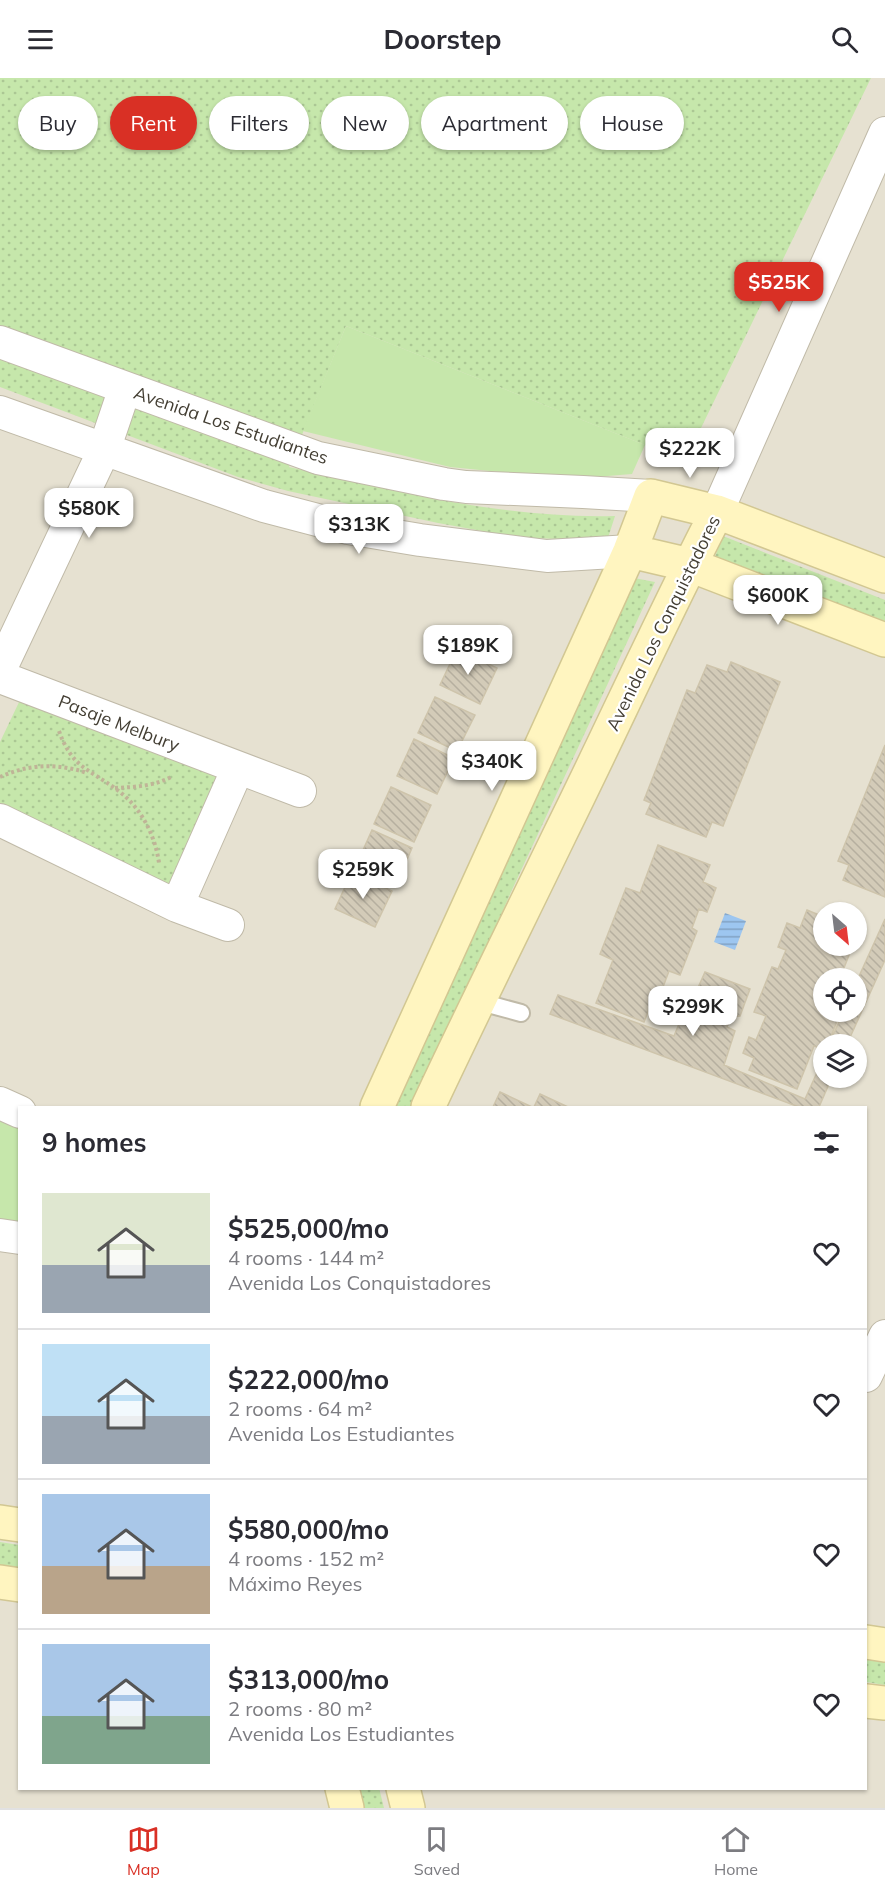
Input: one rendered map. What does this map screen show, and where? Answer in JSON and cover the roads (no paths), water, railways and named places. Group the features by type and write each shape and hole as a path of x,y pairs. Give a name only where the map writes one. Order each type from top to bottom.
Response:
{"street":[{"name":"Avenida Los Conquistadores","path":"428,1106 477,1000 717,512 885,133"},
{"name":"Avenida Los Estudiantes","path":"0,342 318,458 444,484 488,489 651,496 717,512 885,576"},
{"path":"0,670 104,450 125,388"},
{"path":"0,412 264,506 348,528 420,540 547,556 630,551 690,565 885,640"},
{"path":"377,1106 630,551 651,496"},
{"name":"Pasaje Melbury","path":"0,677 300,791"},
{"path":"177,906 238,768"},
{"path":"0,820 177,906 228,925"},
{"path":"0,1102 18,1111"},
{"path":"0,1235 18,1238"},
{"path":"867,1374 884,1342"},
{"path":"0,1522 18,1525"},
{"path":"0,1582 18,1585"},
{"path":"867,1642 885,1645"},
{"path":"867,1701 885,1703"},
{"path":"342,1790 347,1808"},
{"path":"404,1790 408,1808"}],"lane":[{"path":"477,1000 521,1013"}],"water":[{"path":"725,913 746,921 735,950 714,942"}]}
